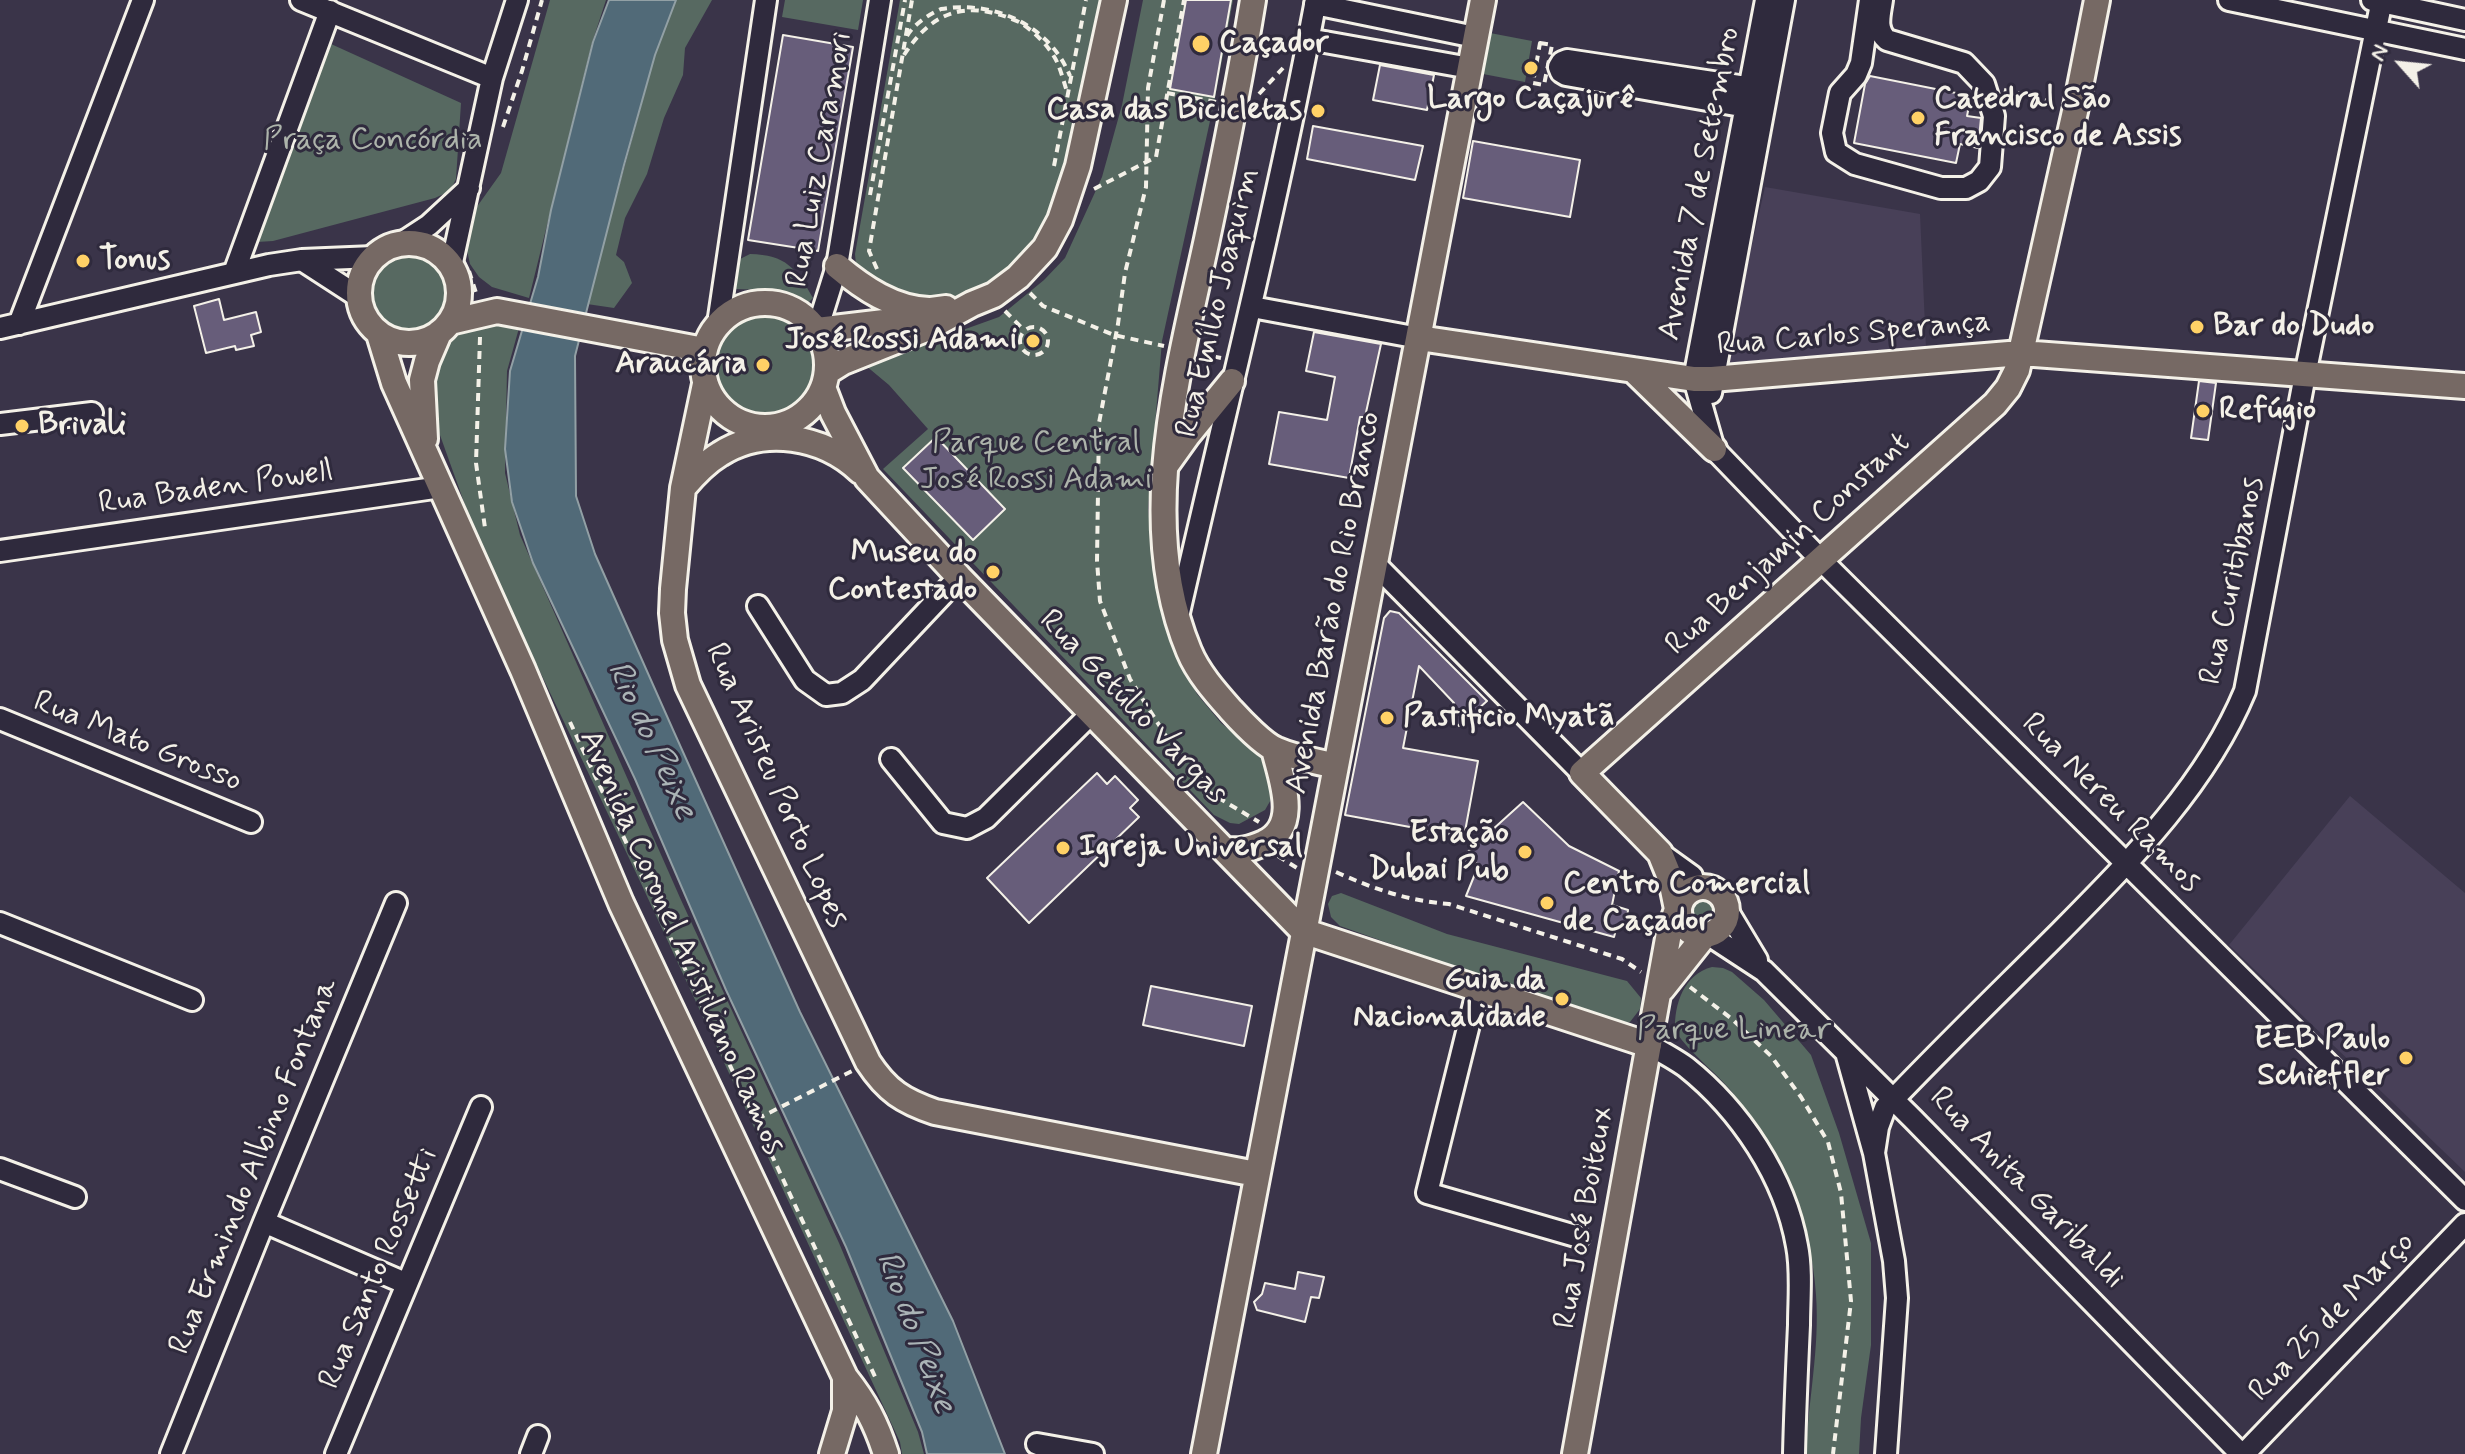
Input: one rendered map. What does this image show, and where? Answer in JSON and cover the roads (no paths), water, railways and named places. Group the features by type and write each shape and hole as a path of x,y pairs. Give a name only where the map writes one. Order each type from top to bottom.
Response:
{"main road":[{"path":"825,380 823,343 817,330 793,308 777,303 745,305 730,313 718,324 704,350 702,367 705,384 724,412 754,426 772,427 796,418 815,402 825,380 843,362 928,328 994,295 1018,277 1045,248 1072,188 1114,0"},
{"path":"1253,0 1236,105 1183,350 1164,470 1167,569 1178,619 1190,654 1215,693 1274,749 1335,766"},
{"name":"Avenida Barão do Rio Branco","path":"1204,1454 1483,0"},
{"name":"Rua Benjamin Constant","path":"1582,773 1995,404 2017,370 2097,0"},
{"path":"497,313 455,276 442,255 429,247 400,244 386,249 374,257 360,283 362,312 379,334 392,341 409,344 425,341 445,327 497,313 704,350"},
{"path":"837,266 858,284 879,295 901,305 931,310"},
{"path":"445,327 459,297 455,276"},
{"path":"817,330 901,320 931,310 972,304"},
{"name":"Avenida Coronel Aristiliano Ramos","path":"426,453 422,380 427,361 445,327"},
{"name":"Avenida Coronel Aristiliano Ramos","path":"379,334 394,383 523,670 621,903 845,1377 865,1402 886,1454"},
{"name":"Rua Carlos Sperança","path":"1419,338 1703,379 2021,353 2465,386"},
{"path":"1633,370 1714,449"},
{"name":"Rua Getúlio Vargas","path":"825,380 833,413 867,478 1303,931 1649,1045"},
{"path":"1164,470 1232,381"},
{"name":"Rua Aristeu Porto Lopes","path":"705,384 683,488 672,613 680,664 868,1062 880,1080 911,1103 935,1112 1256,1174"},
{"path":"683,488 701,468 722,452 747,442 773,438 799,439 825,447 848,460 867,478"},
{"path":"1226,850 1243,851 1270,840 1282,829 1287,805 1274,749"},
{"path":"1582,773 1660,853 1671,880 1677,909 1685,928 1707,935 1723,924 1727,910 1721,895 1707,887 1692,889 1685,894 1677,909"},
{"name":"Rua José Boiteux","path":"1575,1454 1669,933 1677,909"},
{"name":"Rua José Boiteux","path":"1662,985 1707,935"},
{"path":"832,1454 845,1411 845,1377"}],"street":[{"path":"10,326 143,0"},
{"path":"301,0 492,78"},
{"path":"455,276 469,188 492,78 517,0"},
{"path":"718,324 766,0"},
{"name":"Rua Luiz Caramori","path":"817,330 837,266 880,0"},
{"name":"Avenida 7 de Setembro","path":"1757,99 1766,0"},
{"name":"Avenida 7 de Setembro","path":"1703,379 1757,99 1784,0"},
{"path":"1870,0 1861,63 1856,75 1840,93 1832,133 1836,152 1855,164 1913,181 1941,188 1966,188 1979,181 1990,167 1994,116 1984,84 1964,63 1887,40 1878,26 1882,0"},
{"path":"2233,0 2465,49"},
{"path":"2378,1 2465,20"},
{"name":"Rua Curitibanos","path":"1893,1099 2128,864 2199,774 2223,738 2245,691 2305,375 2376,30 2378,1"},
{"path":"1315,2 1475,37"},
{"name":"Rua Emílio Joaquim","path":"1178,619 1252,307 1315,2"},
{"path":"234,273 330,11"},
{"path":"1308,39 1470,68"},
{"path":"1567,60 1757,99 1566,75 1559,67 1567,60"},
{"path":"400,244 429,225 469,188"},
{"path":"10,326 302,260 374,257"},
{"path":"302,260 359,297"},
{"name":"Rua Carlos Sperança","path":"1252,307 1419,338"},
{"name":"Rua Nereu Ramos","path":"1703,379 1714,449 1821,560 2465,1200"},
{"path":"0,424 92,413"},
{"name":"Rua Baden Powell","path":"0,551 441,487"},
{"path":"1376,565 1582,773"},
{"path":"758,606 805,680 826,695 842,693 862,680 959,577"},
{"path":"891,759 943,823 967,828 986,818 1092,713"},
{"name":"Rua Mato Grosso","path":"0,719 251,822"},
{"path":"1660,853 1692,876"},
{"name":"Rua Ermindo Albino Fontana","path":"171,1454 396,903"},
{"name":"Rua Anita Garibaldi","path":"1727,910 1764,971"},
{"path":"0,923 192,1000"},
{"name":"Rua Anita Garibaldi","path":"1707,935 1764,971 2242,1454"},
{"path":"1478,988 1427,1193 1579,1237"},
{"path":"1649,1045 1684,1066 1719,1097 1767,1165 1783,1200 1797,1246 1800,1293 1794,1454"},
{"path":"1847,1054 1874,1153 1894,1261 1897,1298 1886,1454"},
{"path":"1874,1153 1878,1127 1885,1108 1893,1099"},
{"name":"Rua Santo Rossetti","path":"336,1454 481,1107"},
{"path":"0,1169 75,1197"},
{"path":"264,1222 405,1283"},
{"name":"Rua 25 de Março","path":"2242,1454 2465,1224"},
{"path":"1037,1444 1093,1454"}],"water":[{"name":"Rio do Peixe","path":"609,0 676,0 655,55 575,356 576,496 595,554 674,732 800,1012 953,1321 1005,1454 927,1454 922,1432 846,1247 726,990 635,779 533,563 512,502 505,449 510,371 538,277 551,210 593,42"}],"place":[{"name":"Caçador","path":"1201,44"},
{"name":"Largo Caçajurê","path":"1531,68"},
{"name":"Casa das Bicicletas","path":"1318,111"},
{"name":"Catedral São Francisco de Assis","path":"1918,118"},
{"name":"Tonus","path":"83,261"},
{"name":"Bar do Dudo","path":"2197,327"},
{"name":"José Rossi Adami","path":"1033,341"},
{"name":"Araucária","path":"763,365"},
{"name":"Refúgio","path":"2203,411"},
{"name":"Brivali","path":"22,426"},
{"name":"Museu do Contestado","path":"993,572"},
{"name":"Pastificio Myatã","path":"1387,718"},
{"name":"Igreja Universal","path":"1063,848"},
{"name":"Estação Dubai Pub","path":"1525,852"},
{"name":"Centro Comercial de Caçador","path":"1547,903"},
{"name":"Guia da Nacionalidade","path":"1562,999"},
{"name":"EEB Paulo Schieffler","path":"2406,1058"}],"park label":[{"name":"Praça Concórdia","path":"373,141"},
{"name":"Parque Central José Rossi Adami","path":"1036,462"},
{"name":"Parque Linear","path":"1734,1031"}]}
